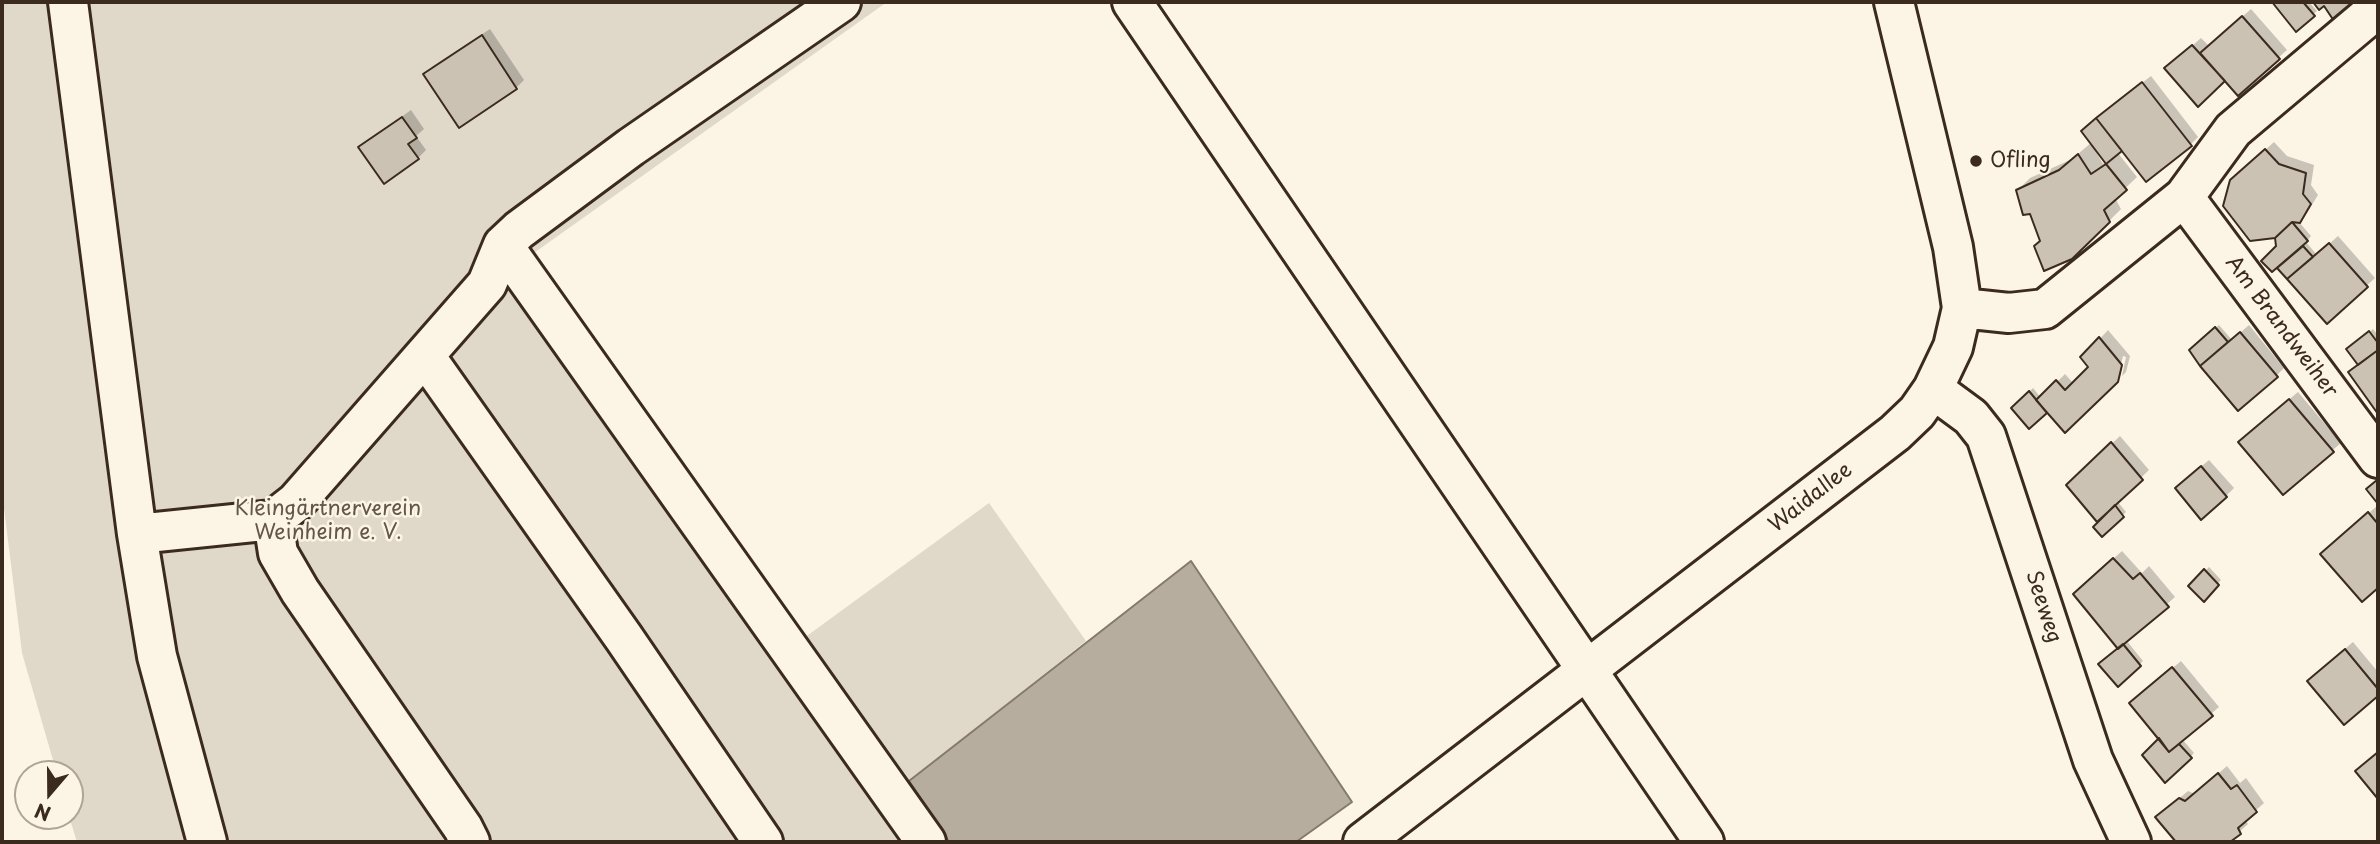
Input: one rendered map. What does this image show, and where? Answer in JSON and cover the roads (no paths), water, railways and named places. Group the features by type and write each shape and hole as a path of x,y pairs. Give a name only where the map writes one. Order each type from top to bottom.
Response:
{"street":[{"path":"68,2 136,534 157,656 207,842"},
{"path":"136,534 273,520 296,502 487,284 503,245 559,198 758,57 841,2"},
{"path":"1132,2 1704,842"},
{"name":"Waidallee","path":"1363,842 1895,433 1917,412 1933,389 1953,347 1962,308 1953,247 1894,2"},
{"path":"1962,308 2009,313 2045,309 2184,197 2233,130 2378,8"},
{"name":"Am Brandweiher","path":"2184,197 2378,458"},
{"path":"503,245 926,842"},
{"path":"425,356 624,638 763,842"},
{"name":"Seeweg","path":"1933,389 1971,417 1986,436 2093,760 2131,842"},
{"path":"273,520 278,553 300,592 470,842"}],"place":[{"name":"Ofling","path":"1976,161"}],"park label":[{"name":"Kleingärtnerverein Weinheim e. V.","path":"328,521"}]}
